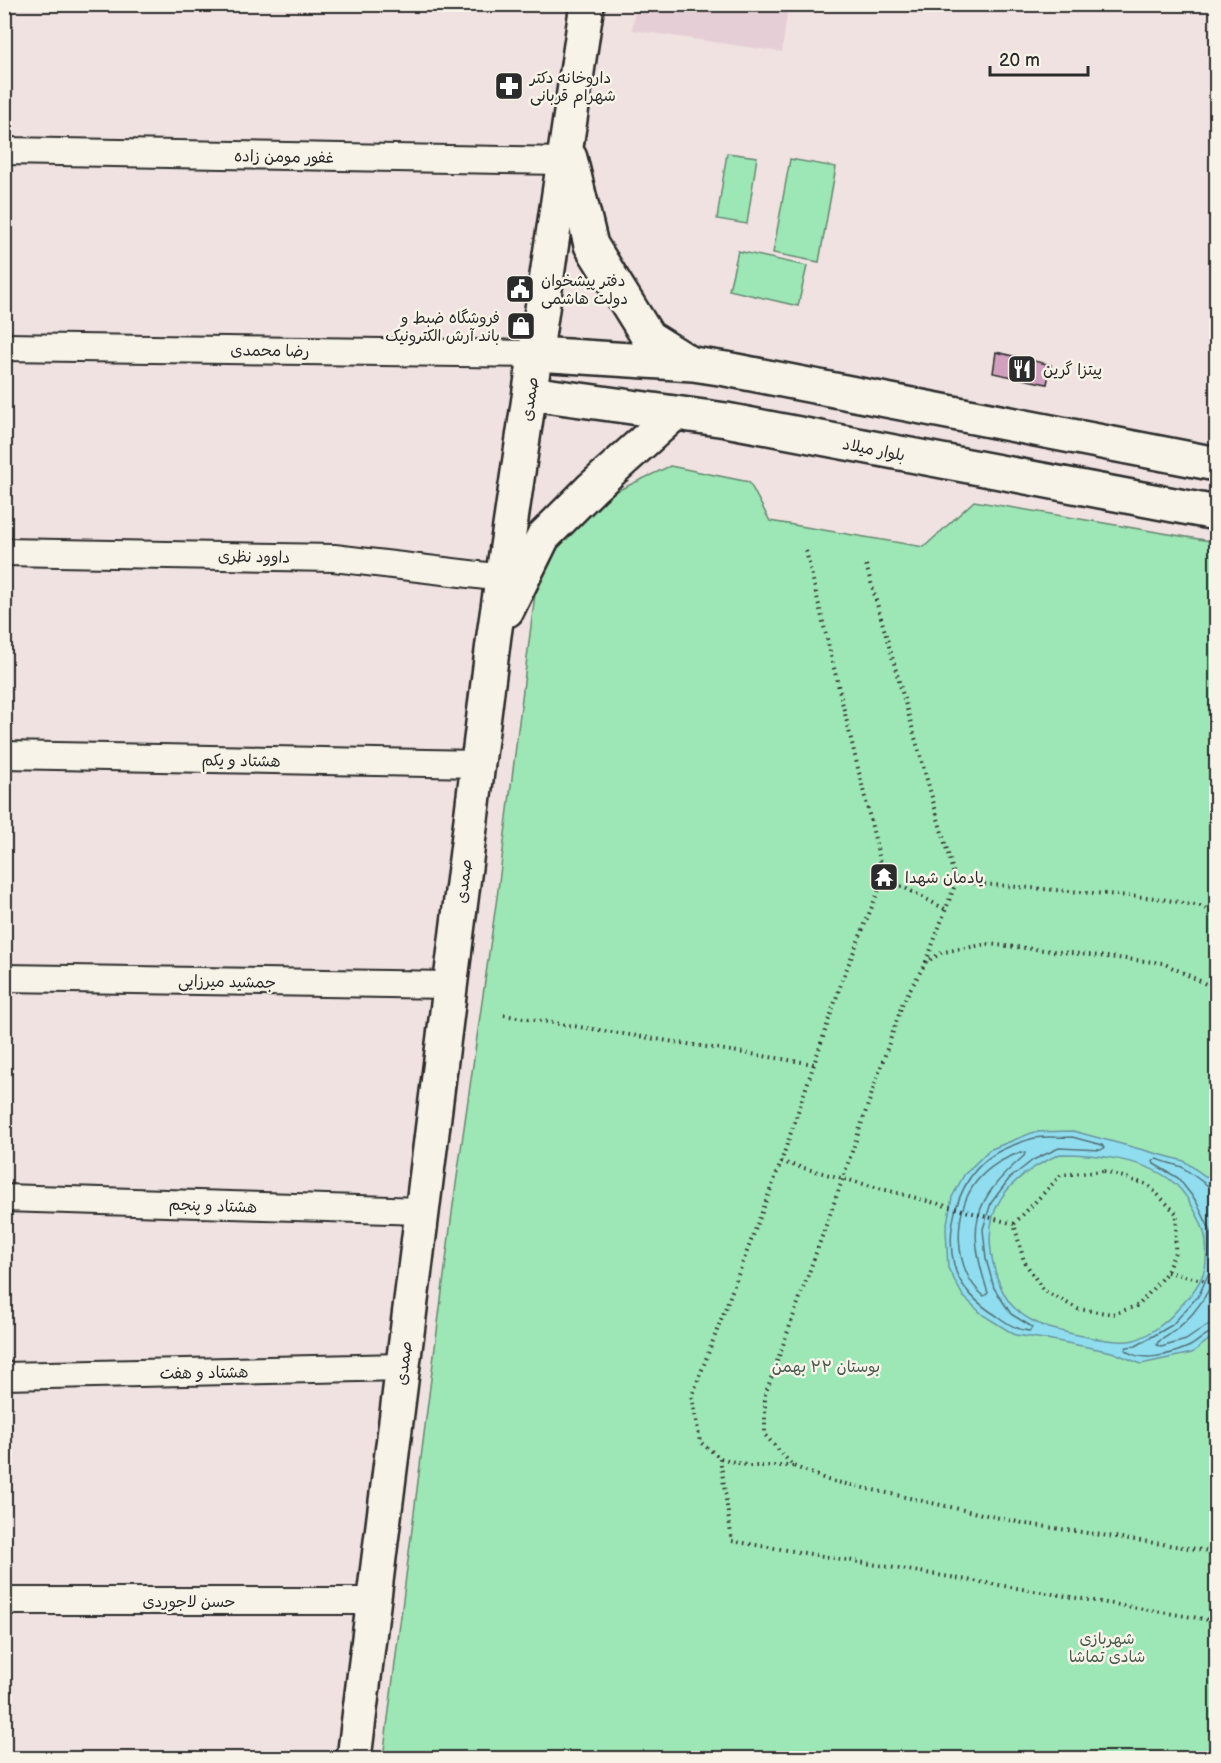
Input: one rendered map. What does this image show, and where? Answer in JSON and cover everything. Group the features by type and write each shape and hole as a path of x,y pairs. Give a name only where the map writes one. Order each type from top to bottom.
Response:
{"main road":[{"name":"صمدی","path":"354,1758 494,635 587,4"},
{"path":"565,152 591,245 648,337 693,364"},
{"path":"536,354 693,364 1216,464"},
{"name":"بلوار میلاد","path":"530,393 726,420 1216,507"},
{"path":"494,635 543,537 592,488 674,414"}],"street":[{"name":"غفور مومن زاده","path":"4,151 565,152"},
{"name":"رضا محمدی","path":"4,346 536,354"},
{"name":"داوود نظری","path":"4,552 334,558 503,578"},
{"name":"هشتاد و یکم","path":"4,755 478,764"},
{"name":"جمشید میرزایی","path":"4,978 450,985"},
{"name":"هشتاد و پنجم","path":"4,1198 422,1211"},
{"name":"هشتاد و هفت","path":"4,1376 403,1367"},
{"name":"حسن لاجوردی","path":"4,1601 374,1601"}],"path":[{"path":"806,551 884,877 843,978 781,1162 692,1396 700,1442 720,1458 749,1466 793,1466 828,1480 1027,1524 1216,1552"},
{"path":"793,1466 765,1435 765,1395 903,1002 926,962 956,882 866,565"},
{"path":"884,877 945,909"},
{"path":"956,882 1156,898 1200,906 1216,913"},
{"path":"926,962 943,952 988,944 1163,963 1216,989"},
{"path":"504,1015 814,1064"},
{"path":"781,1162 1014,1224"},
{"path":"1104,1171 1148,1185 1177,1214 1175,1252 1167,1272 1139,1305 1113,1314 1078,1309 1043,1290 1024,1261 1014,1224 1061,1175 1104,1171"},
{"path":"1167,1272 1216,1283"},
{"path":"720,1458 732,1540 1216,1621"}],"shaded area":[{"path":"636,4 788,5 782,52 632,30"}],"green space":[{"path":"727,153 757,157 747,224 717,219"},
{"path":"790,159 836,167 819,262 773,253"},
{"path":"738,251 807,266 798,306 729,290"},
{"name":"بوستان ۲۲ بهمن","path":"670,466 749,482 770,521 924,547 974,501 1216,542 1216,1758 383,1758 453,1205 498,890 536,586 561,535 608,495"}],"water":[{"path":"1073,1131 1184,1161 1216,1184 1216,1334 1192,1353 1141,1364 1112,1352 1015,1335 983,1315 963,1296 948,1268 946,1229 952,1197 964,1175 989,1150 1034,1132","holes":["1060,1154 1119,1159 1162,1174 1173,1182 1187,1198 1204,1232 1206,1264 1198,1285 1164,1323 1152,1332 1134,1340 1116,1341 1092,1338 1041,1325 1024,1315 1009,1302 995,1271 990,1230 1001,1199 1011,1185 1041,1163"]}],"building":[{"name":"پیتزا گرین","path":"996,352 1051,365 1047,384 993,373"}],"place":[{"name":"داروخانه دکتر شهرام قربانی","path":"509,86"},
{"name":"دفتر پیشخوان دولت هاشمی","path":"520,289"},
{"name":"فروشگاه ضبط و باند آرش الکترونیک","path":"521,326"},
{"name":"پیتزا گرین","path":"1022,369"},
{"name":"یادمان شهدا","path":"884,877"}],"park label":[{"name":"شهربازی شادی تماشا","path":"1107,1647"}]}
